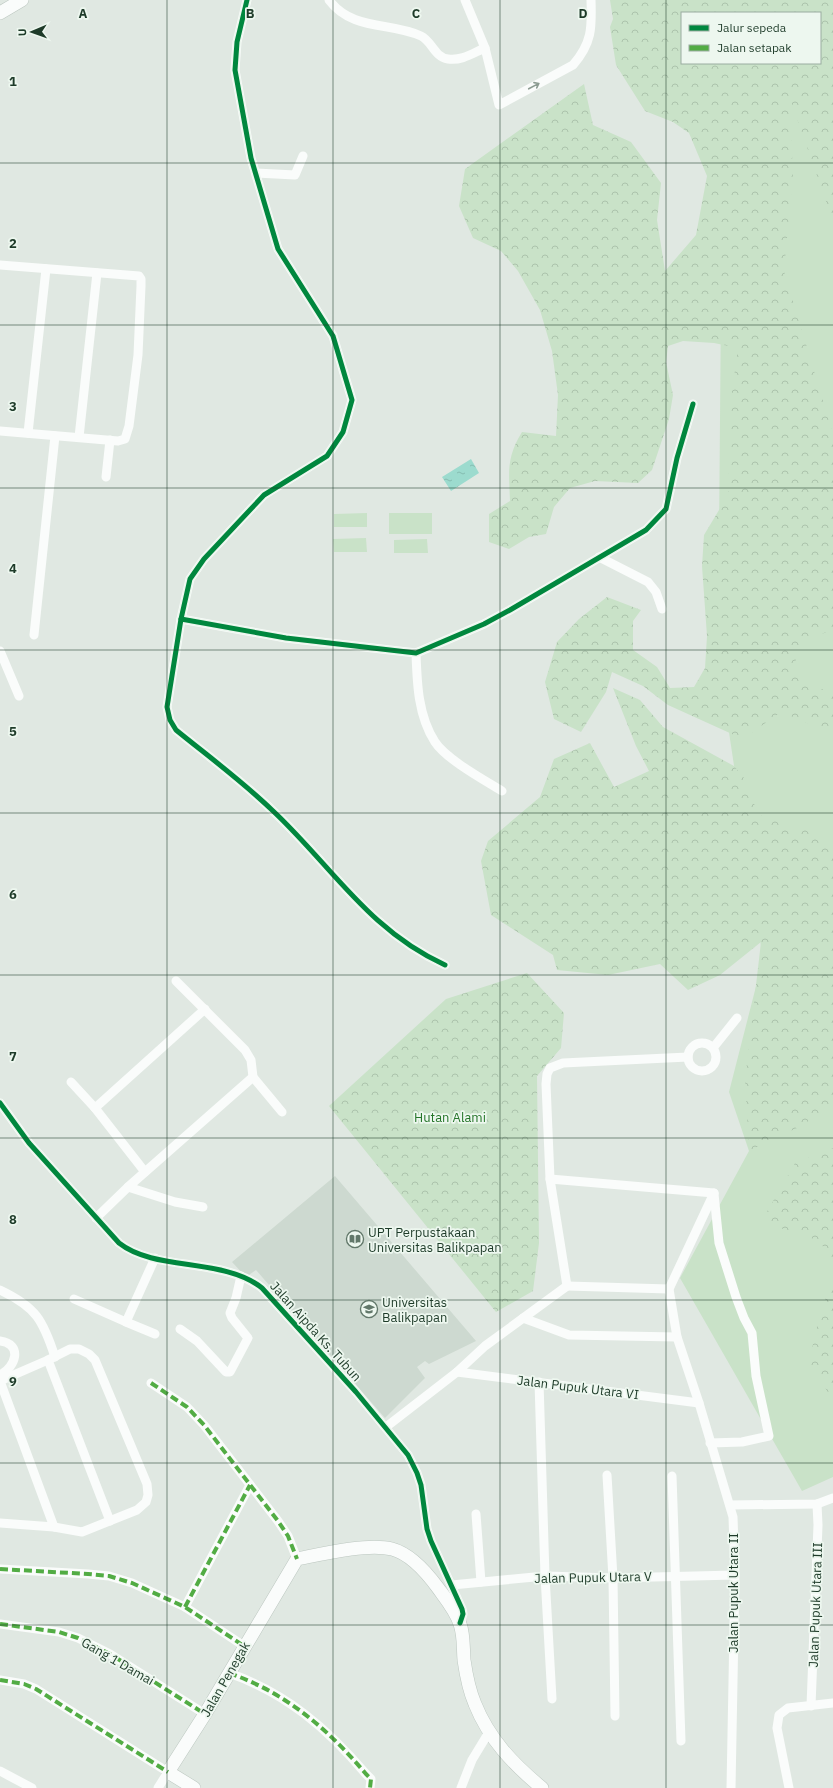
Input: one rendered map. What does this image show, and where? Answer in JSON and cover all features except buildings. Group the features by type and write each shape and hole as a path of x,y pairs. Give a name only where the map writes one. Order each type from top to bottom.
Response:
{"street":[{"path":"0,13 22,0"},
{"path":"247,0 237,42 235,70 251,158 278,248 333,336 352,400 343,432 327,456 264,495 204,559 190,579 181,619 167,707 170,720 176,730 272,810 346,890 388,930 423,955 445,965"},
{"path":"329,0 334,7 348,17 421,36 442,58 455,60 485,48"},
{"path":"465,0 485,48 499,105 573,65 581,56 588,43 592,27 592,0"},
{"path":"256,173 295,175 302,156"},
{"path":"0,265 139,276 141,279 138,355 129,426 125,439 118,441 0,431"},
{"path":"28,433 46,269"},
{"path":"79,437 97,273"},
{"path":"181,619 286,638 416,653 484,624 646,530 666,509 677,458 693,404"},
{"path":"34,635 55,436"},
{"path":"106,476 110,440"},
{"path":"599,557 648,582 656,592 662,609"},
{"path":"0,651 19,696"},
{"path":"416,653 417,688 424,719 436,743 458,763 502,791"},
{"path":"176,981 245,1050 251,1060 253,1077 282,1112"},
{"path":"95,1108 205,1009"},
{"path":"713,1048 737,1018"},
{"path":"698,1043 706,1043 713,1048 716,1052 716,1061 714,1065 707,1070 698,1070 694,1068 688,1057 691,1048 698,1043"},
{"path":"567,1286 550,1179 546,1084 547,1074 550,1068 563,1063 688,1057"},
{"path":"96,1218 128,1187 253,1077"},
{"path":"71,1082 95,1108 145,1172"},
{"name":"Jalan Aipda Ks. Tubun","path":"0,1103 29,1143 109,1234 126,1249 155,1258 225,1271 253,1281 262,1288 386,1427 408,1455 417,1472 421,1485 427,1529 438,1558 462,1609 463,1614 460,1623"},
{"path":"550,1179 714,1193"},
{"path":"128,1187 175,1202 203,1207"},
{"path":"386,1427 457,1372 485,1346 567,1286 669,1289 714,1193"},
{"path":"710,1443 742,1442 762,1439 769,1436 756,1376 752,1333 744,1318 736,1297 719,1243 714,1193"},
{"path":"126,1322 155,1258"},
{"path":"180,1329 197,1341 226,1372 230,1372 248,1338 232,1318 230,1313 236,1298 241,1276"},
{"name":"Jalan Pupuk Utara II","path":"669,1289 677,1337 699,1403 733,1517 735,1574 730,1788"},
{"path":"0,1290 13,1296 34,1311 46,1329 52,1358 110,1521"},
{"path":"74,1299 155,1334"},
{"path":"523,1318 569,1335 677,1337"},
{"path":"0,1341 10,1345 13,1349 15,1357 12,1366 0,1375"},
{"path":"0,1524 54,1527 82,1532 137,1510 146,1502 148,1495 147,1484 95,1360 89,1354 79,1349 70,1349 0,1381 54,1527"},
{"name":"Jalan Pupuk Utara VI","path":"457,1372 699,1403"},
{"path":"539,1382 545,1576 552,1699"},
{"path":"151,1383 187,1407 204,1425 288,1536 297,1559 335,1551 372,1548 393,1550 418,1564 433,1580 460,1623 474,1703 489,1732 511,1760 542,1788"},
{"path":"607,1475 613,1578 615,1716"},
{"path":"672,1476 681,1741"},
{"path":"185,1607 250,1485"},
{"path":"730,1505 817,1504 833,1498"},
{"name":"Jalan Pupuk Utara III","path":"811,1706 818,1525 817,1504"},
{"path":"476,1514 481,1582"},
{"name":"Jalan Penegak","path":"168,1772 205,1714 297,1559"},
{"path":"0,1569 109,1576 132,1583 185,1607 244,1646"},
{"name":"Jalan Pupuk Utara V","path":"452,1586 545,1576 613,1578 735,1574"},
{"name":"Gang 1 Damai","path":"0,1624 59,1632 78,1638 110,1654 205,1714"},
{"path":"229,1673 250,1680 282,1697 312,1720 336,1740 371,1779 370,1788"},
{"path":"0,1680 24,1684 36,1689 194,1788"},
{"path":"789,1788 777,1728 778,1715 788,1708 833,1702"},
{"path":"464,1787 472,1760 489,1732"},
{"path":"0,1771 32,1788"},
{"path":"158,1788 168,1772"}],"shaded area":[{"name":"Universitas Balikpapan","path":"335,1176 476,1341 429,1364 425,1361 417,1367 425,1378 385,1418 256,1270 246,1277 232,1262"}],"green space":[{"path":"610,0 833,0 833,221 789,96 793,174 784,271 833,434 833,631 807,637 793,666 811,687 833,691 833,729 819,728 781,712 743,739 668,705 643,686 612,672 606,692 581,732 554,719 545,682 557,642 579,619 607,597 641,610 633,621 633,650 657,667 670,688 694,687 705,668 707,636 702,566 704,535 728,495 732,391 738,348 714,343 683,341 668,346 666,362 673,395 669,419 652,470 638,483 595,481 570,488 554,507 546,534 529,537 509,549 489,542 489,514 510,501 510,465 513,450 517,441 522,432 556,436 558,395 552,351 540,310 518,271 501,251 473,238 459,206 465,169 584,84 593,125 631,142 661,183 657,220 665,271 696,235 707,176 689,133 673,122 645,111 616,65 610,27 613,19"},
{"path":"833,0 833,1477 802,1491 680,1278 749,1151 729,1092 763,959 718,659 723,64 821,64 821,12"},
{"path":"367,513 367,527 334,527 334,514"},
{"path":"389,513 432,513 432,534 389,534"},
{"path":"366,538 367,552 334,552 333,539"},
{"path":"427,539 428,553 394,553 394,540"},
{"path":"613,688 640,700 663,727 734,766 744,778 751,799 763,818 803,828 833,850 833,1106 799,1127 749,1151 745,1080 761,942 720,975 688,990 660,964 608,975 557,970 553,955 491,915 481,861 488,841 540,797 554,759 590,743 614,787 649,771 636,746"},
{"name":"Hutan Alami","path":"527,973 564,1013 561,1048 537,1076 539,1243 533,1291 496,1312 329,1106 446,999"},
{"path":"833,1148 833,1266 820,1241 774,1226 764,1217 795,1163"},
{"path":"833,1275 833,1393 829,1394 809,1362 818,1322"}],"water":[{"path":"471,459 479,473 451,491 442,477"}],"marked path":[{"path":"151,1383 187,1407 204,1425 278,1521 288,1536 297,1559"},
{"path":"185,1607 250,1485"},
{"path":"0,1569 109,1576 132,1583 185,1607 244,1646"},
{"path":"0,1624 59,1632 78,1638 110,1654 205,1714"},
{"path":"229,1673 250,1681 269,1691 287,1702 321,1727 371,1779 370,1788"},
{"path":"0,1680 24,1684 36,1689 168,1772"}],"cycle path":[{"path":"247,0 237,42 235,70 251,158 278,249 333,336 352,400 343,432 327,456 264,495 204,559 190,579 181,619 167,707 170,720 176,730 261,799 372,915 394,934 418,951 445,965"},
{"path":"181,619 286,638 416,653 484,624 646,530 666,509 677,458 693,404"},
{"path":"0,1103 29,1143 119,1243 134,1252 151,1258 228,1272 246,1278 262,1288 356,1392 408,1455 417,1473 421,1485 427,1529 462,1609 463,1614 460,1623"}],"place":[{"name":"UPT Perpustakaan Universitas Balikpapan","path":"355,1239"},
{"name":"Universitas Balikpapan","path":"369,1309"}]}
